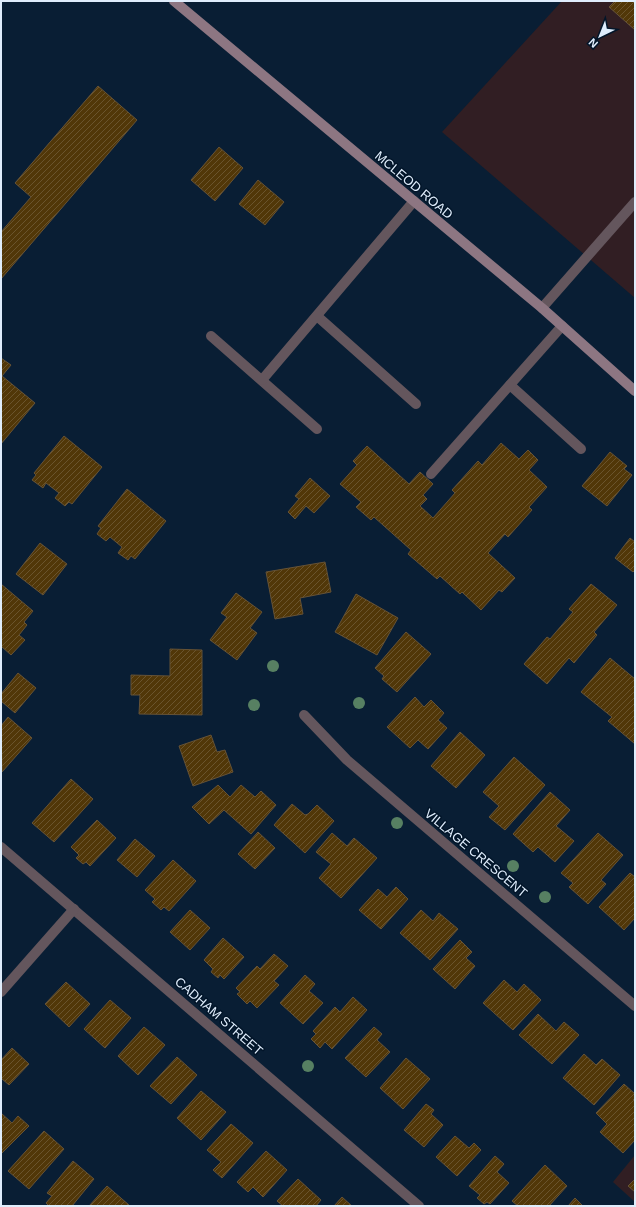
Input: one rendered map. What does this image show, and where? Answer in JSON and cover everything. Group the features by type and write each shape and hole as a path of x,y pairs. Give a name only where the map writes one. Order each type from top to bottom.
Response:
{"main road":[{"name":"MCLEOD ROAD","path":"174,1 542,308 635,391"}],"street":[{"path":"262,380 414,201"},
{"path":"542,308 635,202"},
{"path":"317,316 416,404"},
{"path":"431,474 562,326"},
{"path":"211,336 317,429"},
{"path":"510,385 580,449"},
{"name":"VILLAGE CRESCENT","path":"304,715 347,760 635,1006"},
{"name":"CADHAM STREET","path":"1,847 419,1206"},
{"path":"1,992 74,909"}],"shaded area":[{"path":"562,1 635,1 635,298 442,132"},
{"path":"635,1155 635,1202 613,1182"}],"building":[{"path":"615,1 635,1 635,30 609,7"},
{"path":"98,86 137,120 1,279 1,232 31,197 15,183"},
{"path":"219,147 243,168 215,201 191,180"},
{"path":"258,180 284,202 265,225 239,204"},
{"path":"1,358 11,365 2,376 35,403 1,444"},
{"path":"64,436 102,467 72,504 69,502 65,506 55,498 59,493 46,483 43,488 32,480 36,475 34,473"},
{"path":"501,443 519,459 528,450 538,460 529,470 547,487 529,507 532,510 508,537 505,534 488,553 515,578 502,592 499,590 481,610 462,592 460,594 440,576 437,579 408,554 411,550 374,517 371,520 356,507 361,502 340,484 357,465 353,461 367,446 409,484 420,472 433,484 423,495 427,499 420,506 433,518 455,493 452,490 478,461 482,465"},
{"path":"610,452 627,466 624,469 632,475 607,506 582,486"},
{"path":"310,478 330,496 314,513 306,506 295,519 288,512 299,499 295,496"},
{"path":"127,489 166,521 135,559 131,556 128,560 118,553 122,547 110,537 106,541 97,534 101,528 98,526"},
{"path":"630,538 635,542 635,570 633,572 615,558"},
{"path":"40,543 67,564 43,595 16,574"},
{"path":"325,562 331,592 300,598 303,614 275,619 266,572"},
{"path":"1,584 33,611 24,622 27,625 19,635 25,640 11,655 1,646"},
{"path":"591,584 617,605 594,632 597,635 574,663 569,658 547,684 524,664 547,637 550,639 573,612 569,609"},
{"path":"236,593 262,612 250,628 257,633 237,660 210,640 227,617 221,613"},
{"path":"356,594 398,618 377,655 335,632"},
{"path":"406,632 431,654 397,692 382,679 384,676 375,668"},
{"path":"170,649 202,650 202,715 139,714 140,695 131,695 131,675 170,676"},
{"path":"610,658 635,679 635,744 608,721 612,717 581,692"},
{"path":"18,673 36,688 15,713 1,701 1,694"},
{"path":"415,697 424,707 431,700 444,713 438,720 447,728 428,749 418,740 410,748 387,727"},
{"path":"8,717 32,738 2,772 1,726"},
{"path":"460,732 485,755 456,788 431,766"},
{"path":"211,735 217,752 225,750 233,772 193,786 179,746"},
{"path":"514,757 545,785 505,830 489,817 499,806 483,792"},
{"path":"71,779 93,799 54,842 32,823"},
{"path":"218,785 230,797 241,785 255,797 261,791 276,805 251,834 224,810 209,824 192,807"},
{"path":"550,792 570,810 556,826 574,841 555,862 538,847 533,852 513,834"},
{"path":"292,804 305,815 317,805 334,821 305,853 274,825"},
{"path":"97,820 116,838 90,866 86,862 83,864 76,858 79,855 71,847"},
{"path":"258,832 275,848 255,869 238,854"},
{"path":"332,833 347,846 354,838 377,858 341,898 319,878 331,864 316,852"},
{"path":"598,833 623,855 601,880 606,884 588,904 569,887 573,883 561,873"},
{"path":"135,839 155,856 137,877 117,860"},
{"path":"173,860 196,881 169,911 164,907 161,910 152,902 155,899 145,890"},
{"path":"630,873 635,877 635,918 624,930 599,907"},
{"path":"396,887 408,899 381,929 359,910 378,889 387,897"},
{"path":"190,910 210,928 190,950 170,932"},
{"path":"421,910 433,921 439,913 458,929 430,960 400,933"},
{"path":"223,938 244,957 224,979 220,975 218,978 211,972 213,969 204,960"},
{"path":"460,940 472,952 466,958 475,966 455,989 433,969"},
{"path":"274,954 288,966 274,981 279,985 257,1008 250,1001 247,1004 237,994 240,992 236,988 257,966 260,969"},
{"path":"305,975 315,984 309,991 323,1003 303,1024 280,1003"},
{"path":"504,980 517,992 524,984 541,1000 513,1030 483,1003"},
{"path":"66,982 90,1004 69,1027 45,1004"},
{"path":"353,997 367,1010 332,1049 325,1042 320,1048 311,1039 316,1034 313,1031 335,1007 340,1012"},
{"path":"110,1000 131,1018 105,1048 84,1029"},
{"path":"538,1014 556,1031 564,1022 579,1035 552,1064 519,1035"},
{"path":"144,1027 165,1045 138,1075 118,1056"},
{"path":"374,1027 382,1034 377,1040 390,1052 366,1077 345,1058"},
{"path":"12,1048 29,1064 9,1085 1,1078 1,1060"},
{"path":"584,1054 596,1065 602,1059 620,1075 594,1105 563,1078"},
{"path":"177,1057 197,1075 171,1104 150,1086"},
{"path":"406,1058 430,1079 403,1109 380,1088"},
{"path":"624,1084 635,1094 635,1098 633,1100 635,1102 635,1140 623,1153 600,1132 607,1124 596,1113"},
{"path":"201,1091 226,1112 201,1140 177,1118"},
{"path":"426,1104 434,1110 431,1114 443,1125 424,1147 404,1130"},
{"path":"1,1113 12,1123 18,1116 29,1126 2,1153 1,1152"},
{"path":"231,1124 253,1143 222,1178 213,1170 221,1162 207,1150"},
{"path":"44,1131 64,1149 29,1189 8,1171"},
{"path":"455,1136 469,1148 474,1143 481,1150 457,1176 436,1157"},
{"path":"266,1151 287,1170 263,1197 253,1187 248,1192 237,1182"},
{"path":"495,1156 504,1164 497,1172 509,1183 490,1204 487,1202 484,1204 477,1198 480,1195 469,1186"},
{"path":"73,1161 94,1179 72,1206 49,1206 46,1203 52,1196 47,1193"},
{"path":"545,1165 567,1186 549,1206 518,1206 512,1201"},
{"path":"298,1179 321,1200 316,1206 283,1206 277,1201"},
{"path":"635,1179 635,1192 628,1186"},
{"path":"107,1186 129,1205 89,1206"},
{"path":"342,1197 352,1206 334,1206"},
{"path":"575,1198 583,1206 568,1206"}]}
